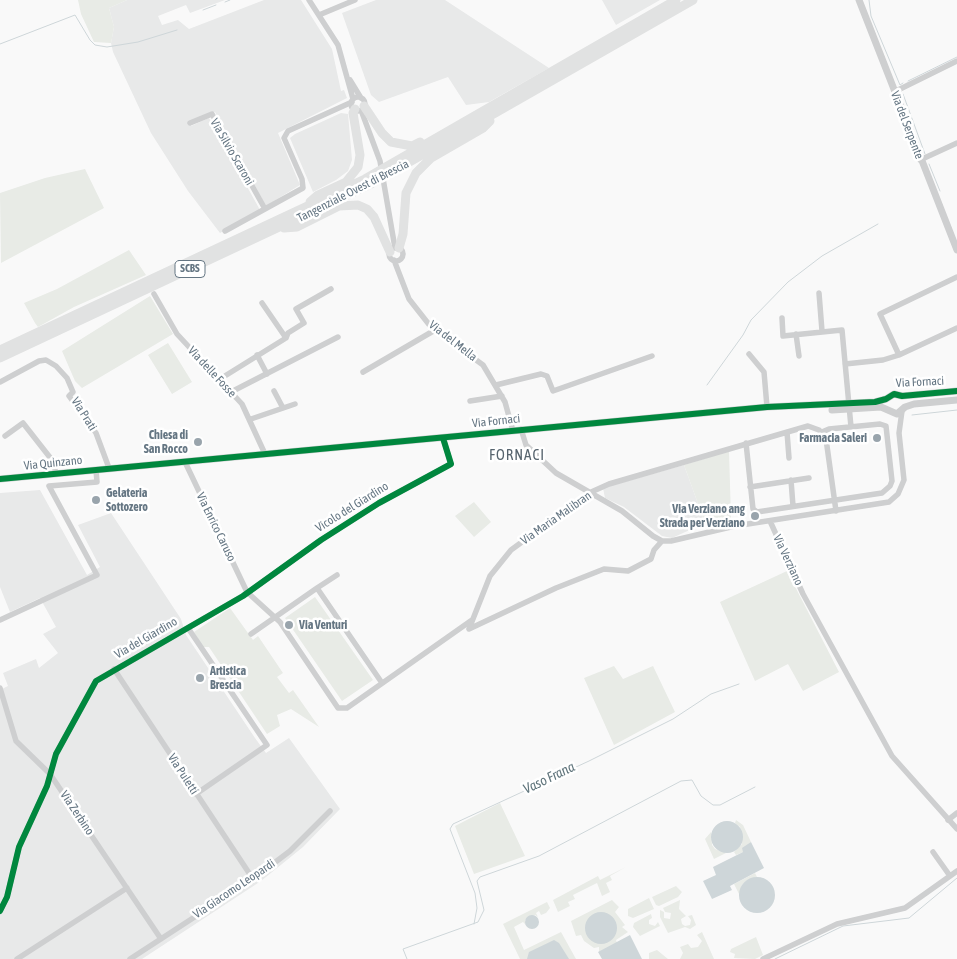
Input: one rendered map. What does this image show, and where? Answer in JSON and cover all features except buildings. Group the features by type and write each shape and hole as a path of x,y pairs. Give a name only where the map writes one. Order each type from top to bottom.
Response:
{"main road":[{"name":"Tangenziale Ovest di Brescia","path":"494,110 676,0"},
{"name":"Tangenziale Ovest di Brescia","path":"0,358 278,228 379,175 693,0"},
{"path":"304,208 318,195 346,182 356,171 360,155 353,114 357,104 386,138 397,145 404,146 412,146 476,110 494,110"},
{"path":"394,252 403,234 406,193 416,173 431,158 483,128 494,110"},
{"name":"Tangenziale Ovest di Brescia","path":"0,349 379,175"},
{"path":"278,228 297,227 339,206 358,205 371,213 394,252"}],"street":[{"name":"Via del Mella","path":"309,0 338,46 346,74 380,161 394,252 409,300 435,330 483,365 502,396 517,430"},
{"path":"318,16 354,0"},
{"name":"Via del Serpente","path":"859,0 920,160 957,250"},
{"path":"894,92 957,62"},
{"path":"224,231 303,188 302,179 284,138 288,131 335,108 357,104"},
{"name":"Via Silvio Scaroni","path":"190,123 212,114 265,209"},
{"path":"920,160 957,143"},
{"name":"Via del Mella","path":"394,252 402,252 402,280"},
{"path":"394,252 401,258"},
{"path":"899,355 880,314 957,277"},
{"path":"220,380 286,338 288,333 304,323 296,309 332,289"},
{"path":"819,293 822,331"},
{"name":"Via delle Fosse","path":"154,294 177,334 242,404 265,454"},
{"path":"262,303 286,338"},
{"path":"782,318 783,336 842,330 851,427"},
{"path":"845,364 882,360 899,355 957,328"},
{"path":"363,372 435,330"},
{"path":"796,334 799,356"},
{"path":"231,392 338,337"},
{"path":"749,354 764,372 767,407"},
{"path":"257,355 267,374"},
{"path":"496,385 541,374 547,376 553,391 652,356"},
{"name":"Via Prati","path":"0,382 39,361 46,360 56,366 67,378 73,392 69,396 96,433 109,468"},
{"path":"274,391 283,408"},
{"name":"Via Fornaci","path":"849,407 886,399 894,394 902,396 957,391"},
{"path":"470,401 502,396"},
{"name":"Via Fornaci","path":"902,396 903,409"},
{"name":"Via Fornaci","path":"109,468 803,404 881,407 887,409 886,399"},
{"name":"Via Fornaci","path":"894,414 903,409 957,400"},
{"path":"250,419 295,404"},
{"path":"770,521 884,504 894,498 902,488 902,465 899,433 894,414 887,409"},
{"path":"899,433 903,409"},
{"path":"5,436 23,423 52,460 56,473"},
{"name":"Via Maria Malibran","path":"662,541 654,550 651,559 628,571 604,569 556,588 470,629 490,576 499,562 589,492 608,484 805,426 822,432 829,429 880,424 886,426 891,467"},
{"path":"517,430 537,458 556,473 622,511 662,541"},
{"path":"787,432 789,458"},
{"path":"822,432 826,439 836,511"},
{"name":"Vicolo del Giardino","path":"247,592 379,502 451,464 443,438"},
{"path":"746,443 753,509 756,512 882,493 887,490 892,481 891,467 902,465"},
{"name":"Via Enrico Caruso","path":"185,462 247,592"},
{"name":"Via Quinzano","path":"0,479 109,468"},
{"path":"0,620 97,575 49,486 97,482 96,470"},
{"path":"750,487 808,478"},
{"path":"791,480 793,506"},
{"name":"Via Verziano","path":"662,541 681,540 735,526 770,521 808,603 892,756 957,829"},
{"path":"250,634 337,575"},
{"path":"317,588 382,683"},
{"path":"247,592 275,616 338,708 347,708 472,620"},
{"name":"Via del Giardino","path":"0,911 7,897 19,847 47,786 56,754 91,688 114,669 188,628 247,592"},
{"path":"188,628 267,745 196,794"},
{"name":"Via Puletti","path":"114,669 253,879"},
{"name":"Via Zerbino","path":"0,688 16,740 50,774 161,939"},
{"name":"Via Giacomo Leopardi","path":"130,959 253,879 290,851 330,811"},
{"path":"948,820 957,813"},
{"path":"933,852 950,876"},
{"path":"763,959 837,924 905,908 957,871"},
{"path":"17,959 127,888"}],"shaded area":[{"path":"78,0 127,0 109,8 114,27 111,43 94,42 81,14"},
{"path":"127,0 225,0 190,13 186,5 158,16 162,25 178,20 189,29 264,0 301,0 332,49 341,91 344,90 347,98 278,133 300,185 266,206 215,112 189,122 191,126 209,118 260,210 220,233 188,191 151,133 113,52 111,43 114,27 109,8"},
{"path":"376,0 445,0 549,68 489,102 466,105 448,77 379,102 371,95 342,13"},
{"path":"602,0 660,0 616,25"},
{"path":"341,113 348,114 352,160 348,171 336,180 313,192 290,138"},
{"path":"85,169 104,208 1,263 0,193 45,178"},
{"path":"129,250 146,275 74,307 38,327 24,303 57,289"},
{"path":"150,296 173,334 82,388 75,381 62,351"},
{"path":"168,343 192,382 172,394 148,355"},
{"path":"729,451 731,518 705,523 684,465"},
{"path":"684,465 705,523 672,538 662,536 624,507 605,498 603,488"},
{"path":"40,490 87,575 100,567 78,525 111,513 181,619 186,635 266,753 289,738 340,809 303,847 261,881 142,959 0,959 0,690 8,686 3,673 36,659 39,668 58,653 43,634 56,627 40,598 10,612 0,587 0,493"},
{"path":"474,502 491,522 474,537 455,516"},
{"path":"787,571 839,672 803,691 788,664 755,681 720,602"},
{"path":"315,597 373,680 342,701 285,618"},
{"path":"230,608 253,640 258,636 283,673 277,677 289,693 293,690 319,727 291,709 277,715 280,726 267,734 209,647 203,647 194,632"},
{"path":"614,666 623,679 653,666 675,712 614,745 584,678"},
{"path":"500,803 525,856 474,874 455,826"},
{"path":"736,820 743,825 751,842 743,852 736,855 734,852 742,844 740,827 735,823"},
{"path":"727,821 739,825 743,837 739,849 727,853 715,849 711,837 715,825"},
{"path":"711,832 712,845 715,849 726,853 714,859 705,839"},
{"path":"751,842 764,868 730,886 732,890 712,899 703,881 716,875 713,867 743,852 742,848"},
{"path":"626,867 610,876 612,880 606,883 610,892 602,896 597,883 573,895 575,899 568,902 570,906 558,912 553,900 598,876 600,880"},
{"path":"755,873 757,877 746,881 742,885 740,896 734,884"},
{"path":"757,877 769,883 775,895 769,907 757,913 745,907 739,895 745,883"},
{"path":"676,886 682,892 678,897 659,906 656,905 652,897"},
{"path":"649,898 654,909 633,918 628,916 628,909"},
{"path":"612,900 619,907 615,912 625,925 622,927 628,932 616,940 617,943 599,952 599,947 594,948 584,941 581,935 576,936 571,921"},
{"path":"680,900 679,909 686,916 681,919 682,924 685,926 690,925 691,920 688,916 692,915 696,925 690,929 685,927 668,933 660,917 660,910 664,912 664,918 670,919 671,913 665,912 663,908"},
{"path":"547,902 550,908 546,913 541,915 539,911 536,913 538,917 535,915 525,920 526,925 523,922 514,927 524,950 561,932 576,959 520,959 503,924"},
{"path":"601,912 613,916 617,928 613,940 601,944 589,940 585,928 589,916"},
{"path":"651,914 652,918 649,920 649,924 655,926 658,922 660,926 640,936 633,927 634,923"},
{"path":"529,915 535,915 539,922 535,929 529,929 525,925 525,919"},
{"path":"702,932 714,959 680,959 683,953 680,947 688,944 691,948 698,947 702,941 697,935"},
{"path":"630,935 642,959 602,959 598,952"},
{"path":"756,937 763,955 755,959 734,958 735,954 730,952 731,949"},
{"path":"554,940 559,943 569,959 527,959 529,952"},
{"path":"657,950 668,959 649,959 649,953"}],"waterway":[{"path":"225,2 230,0"},
{"path":"869,0 871,16 900,85 903,83"},
{"path":"203,10 216,5"},
{"path":"0,44 75,15 90,40 95,45 107,47 138,42 177,30"},
{"path":"908,81 957,57"},
{"path":"903,94 925,154"},
{"path":"929,164 940,191"},
{"path":"707,385 743,335 751,320 788,282 822,256 878,224"},
{"path":"912,415 957,410"},
{"name":"Vaso Frana","path":"474,924 477,908 475,893 450,829 453,824 589,761 673,719 711,694 739,684"},
{"name":"Vaso Frana","path":"407,959 403,949 478,922 484,910 477,881 480,877 539,856 681,781 692,780 701,796 713,805 720,805 755,787"},
{"path":"775,959 843,926 909,918 957,878"}],"cycle path":[{"path":"0,479 767,407 875,402 886,399 894,394 902,396 957,391"},
{"path":"0,911 7,897 19,847 47,786 56,754 96,681 243,596 321,540 379,503 451,464 443,438"}],"place":[{"name":"Farmacia Saleri","path":"877,438"},
{"name":"Chiesa di San Rocco","path":"198,442"},
{"name":"Gelateria Sottozero","path":"96,500"},
{"name":"Via Verziano ang Strada per Verziano","path":"755,516"},
{"name":"Via Venturi","path":"289,625"},
{"name":"Artistica Brescia","path":"200,678"}],"district":[{"name":"FORNACI","path":"517,455"}]}
